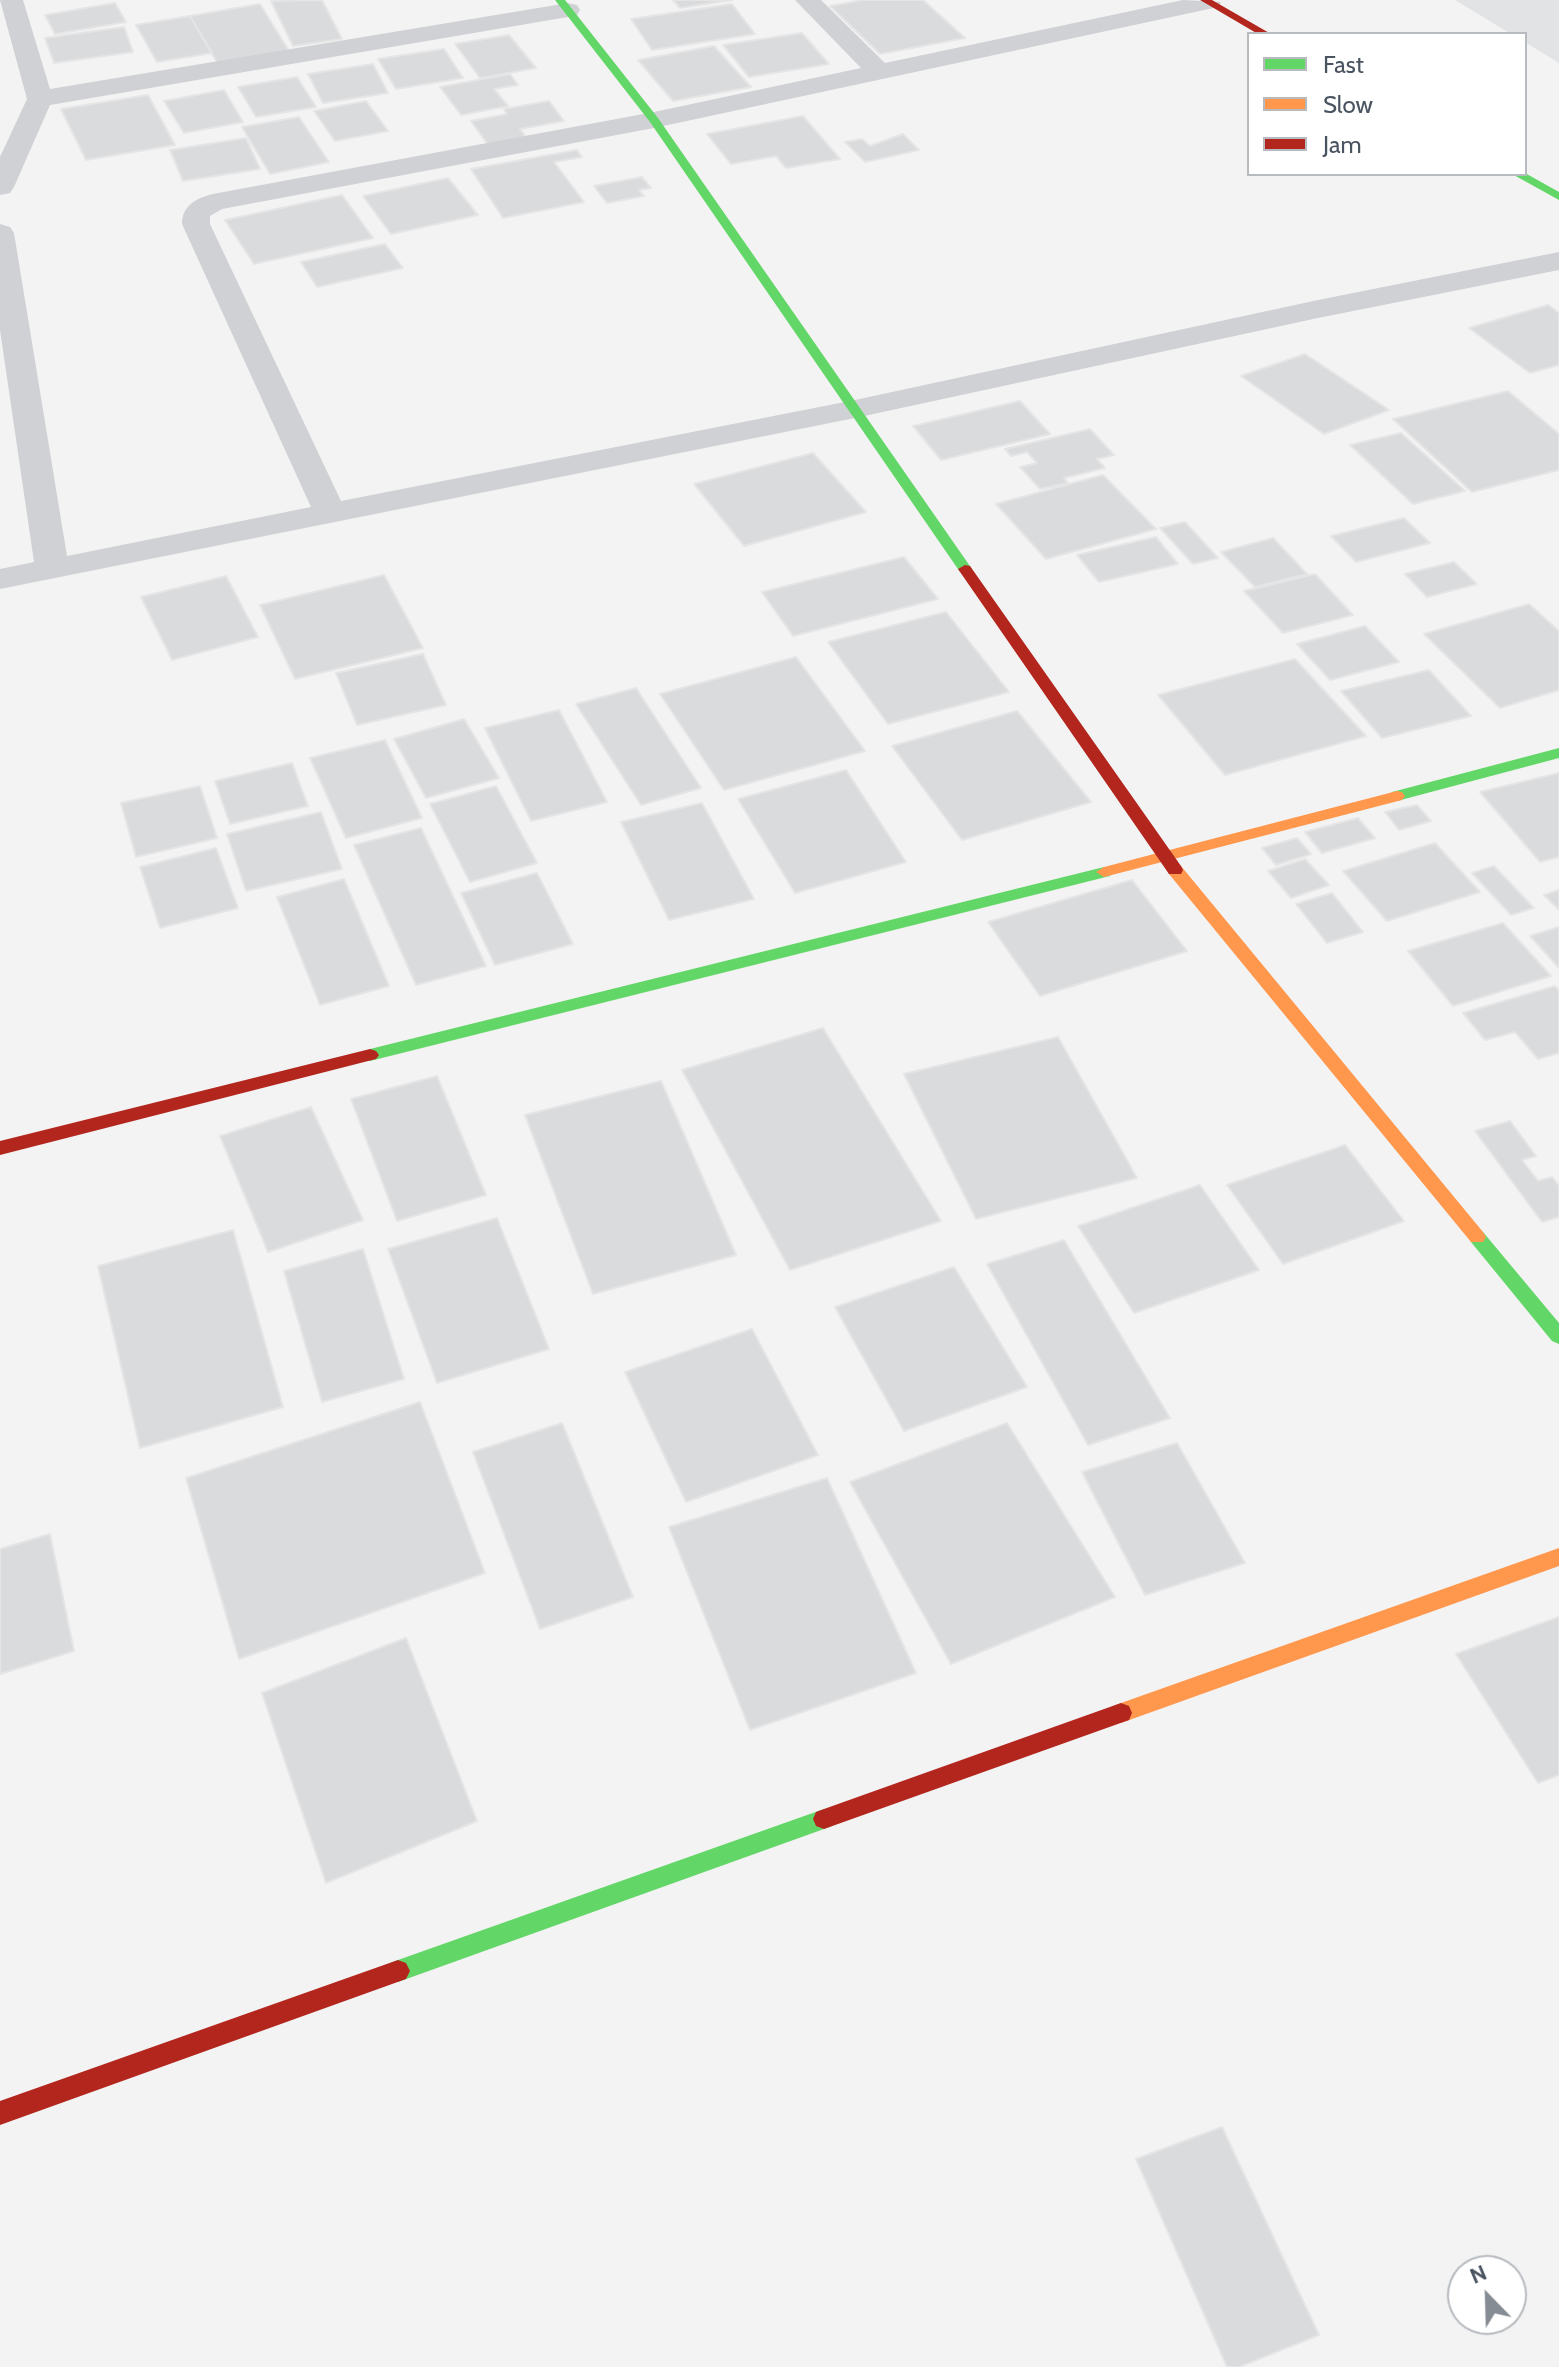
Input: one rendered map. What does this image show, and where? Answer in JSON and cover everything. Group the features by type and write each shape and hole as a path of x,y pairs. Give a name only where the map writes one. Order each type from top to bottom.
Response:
{"street":[{"path":"0,187 40,99 11,0"},
{"path":"807,0 881,74"},
{"path":"330,512 196,224 196,213 213,202 654,120 881,74 1207,1 1262,32"},
{"path":"40,99 564,5 654,120 1165,857 1559,1336"},
{"path":"1522,176 1559,197"},
{"path":"0,233 52,569"},
{"path":"0,579 855,409 1302,312 1559,261"},
{"path":"0,1148 1165,857 1559,753"},
{"path":"0,2113 1559,1557"}],"shaded area":[{"path":"1455,0 1559,0 1559,63 1527,43 1527,32 1508,32"}],"building":[{"path":"322,0 342,39 293,46 271,1"},
{"path":"673,0 732,0 680,8"},
{"path":"863,0 923,0 965,38 880,54 830,6"},
{"path":"115,3 126,22 55,34 45,15"},
{"path":"260,4 294,59 222,71 190,16"},
{"path":"732,4 755,34 652,50 631,19"},
{"path":"190,16 212,53 157,62 136,25"},
{"path":"124,27 133,52 54,63 45,38"},
{"path":"802,33 829,64 749,77 723,45"},
{"path":"509,35 536,68 480,78 455,44"},
{"path":"714,46 751,87 673,101 638,60"},
{"path":"444,49 463,78 396,89 378,59"},
{"path":"373,64 388,93 323,103 308,74"},
{"path":"510,74 518,85 494,89 508,106 461,115 440,87"},
{"path":"297,77 316,107 256,117 238,87"},
{"path":"224,90 243,122 184,133 164,101"},
{"path":"148,95 175,145 86,160 61,109"},
{"path":"366,101 388,131 335,141 314,111"},
{"path":"549,101 564,121 520,129 527,139 489,146 471,121 507,114 504,109"},
{"path":"803,116 840,159 786,168 776,156 731,164 707,134"},
{"path":"299,117 329,162 270,174 242,127"},
{"path":"903,134 919,150 865,162 845,142 862,139 870,146"},
{"path":"246,138 260,169 183,181 170,150"},
{"path":"577,150 582,157 554,162 584,202 503,218 471,169"},
{"path":"642,177 651,188 639,190 644,196 607,203 594,186"},
{"path":"448,178 478,215 391,234 363,196"},
{"path":"342,195 373,238 254,264 225,220"},
{"path":"385,244 403,268 317,287 301,262"},
{"path":"1548,305 1559,313 1559,365 1530,373 1469,328"},
{"path":"1305,354 1389,410 1324,434 1241,376"},
{"path":"1508,391 1559,434 1559,470 1472,492 1393,419"},
{"path":"1020,401 1050,434 941,460 913,426"},
{"path":"1090,429 1114,455 1097,459 1105,468 1064,478 1068,483 1040,489 1020,467 1037,463 1027,452 1011,456 1005,449"},
{"path":"1401,433 1465,491 1413,504 1350,445"},
{"path":"813,453 866,512 744,546 694,484"},
{"path":"1103,475 1156,529 1046,559 996,504"},
{"path":"1404,518 1430,543 1356,562 1331,536"},
{"path":"1185,522 1218,558 1193,564 1160,528"},
{"path":"1156,537 1178,564 1099,582 1077,555"},
{"path":"1273,538 1307,574 1255,587 1221,552"},
{"path":"904,557 938,599 793,636 762,592"},
{"path":"1454,562 1477,584 1427,597 1405,574"},
{"path":"1315,574 1353,615 1283,633 1244,591"},
{"path":"384,575 423,648 295,679 260,605"},
{"path":"226,576 258,637 172,660 141,597"},
{"path":"1529,604 1559,631 1559,690 1500,708 1424,634"},
{"path":"946,612 1009,692 888,724 828,642"},
{"path":"1365,626 1399,662 1330,680 1297,644"},
{"path":"423,654 446,705 357,725 336,673"},
{"path":"796,657 865,751 724,790 660,694"},
{"path":"1295,659 1366,736 1225,775 1158,695"},
{"path":"1429,670 1471,716 1382,738 1341,691"},
{"path":"636,688 701,788 641,805 576,704"},
{"path":"559,710 607,802 531,821 485,728"},
{"path":"1017,711 1091,802 962,840 892,746"},
{"path":"464,719 499,778 426,798 394,739"},
{"path":"385,740 422,818 346,838 310,758"},
{"path":"292,763 308,806 230,824 215,781"},
{"path":"846,770 906,862 795,893 738,799"},
{"path":"1559,773 1559,857 1540,862 1480,792"},
{"path":"200,786 217,838 136,857 121,803"},
{"path":"496,786 537,863 470,882 430,804"},
{"path":"702,803 754,899 669,920 621,822"},
{"path":"1417,805 1431,821 1399,830 1385,812"},
{"path":"321,812 342,869 246,891 227,834"},
{"path":"1358,818 1375,838 1322,853 1305,832"},
{"path":"421,828 486,966 416,985 354,845"},
{"path":"1297,838 1311,854 1276,865 1262,848"},
{"path":"1435,843 1480,892 1387,921 1343,871"},
{"path":"216,848 238,908 160,928 140,867"},
{"path":"1305,859 1329,885 1291,898 1268,871"},
{"path":"1494,866 1534,908 1511,915 1472,873"},
{"path":"537,873 573,944 495,965 461,893"},
{"path":"344,879 389,986 320,1005 277,897"},
{"path":"1132,880 1187,951 1040,996 988,922"},
{"path":"1559,890 1559,910 1544,895"},
{"path":"1332,893 1363,932 1327,943 1296,904"},
{"path":"1503,923 1551,976 1453,1006 1408,951"},
{"path":"1559,927 1559,968 1530,936"},
{"path":"1555,986 1559,991 1559,1053 1538,1059 1515,1032 1485,1040 1463,1013"},
{"path":"823,1028 941,1221 790,1270 682,1070"},
{"path":"1058,1037 1137,1178 976,1219 904,1074"},
{"path":"437,1076 486,1195 397,1221 351,1099"},
{"path":"661,1081 736,1255 593,1294 525,1115"},
{"path":"311,1107 363,1220 268,1252 220,1136"},
{"path":"1510,1121 1536,1156 1522,1160 1538,1181 1552,1177 1559,1186 1559,1217 1542,1222 1475,1131"},
{"path":"1345,1145 1404,1221 1283,1264 1227,1185"},
{"path":"1200,1185 1259,1270 1134,1313 1078,1226"},
{"path":"497,1218 549,1349 437,1383 388,1249"},
{"path":"233,1230 283,1407 140,1448 98,1266"},
{"path":"1064,1240 1170,1418 1088,1445 987,1264"},
{"path":"363,1249 404,1379 322,1402 284,1271"},
{"path":"954,1267 1027,1387 904,1431 835,1307"},
{"path":"752,1329 818,1455 686,1502 625,1372"},
{"path":"420,1402 485,1573 239,1659 186,1478"},
{"path":"562,1423 633,1597 540,1629 473,1452"},
{"path":"1007,1423 1115,1597 951,1664 850,1482"},
{"path":"1177,1443 1245,1563 1145,1595 1082,1472"},
{"path":"827,1478 916,1673 750,1730 669,1527"},
{"path":"50,1534 74,1651 0,1674 0,1549"},
{"path":"1559,1617 1559,1775 1538,1783 1456,1654"},
{"path":"406,1638 477,1821 326,1883 262,1693"},
{"path":"1222,2127 1319,2335 1239,2367 1227,2367 1136,2159"}],"traffic: fast":[{"path":"560,0 654,120 965,569"},
{"path":"1522,176 1559,197"},
{"path":"1397,796 1559,753"},
{"path":"370,1055 1104,872"},
{"path":"1477,1237 1559,1336"},
{"path":"398,1971 824,1819"}],"traffic: slow":[{"path":"1104,872 1397,796"},
{"path":"1175,870 1477,1237"},
{"path":"1121,1713 1559,1557"}],"traffic: jam":[{"path":"1205,0 1262,32"},
{"path":"965,569 1175,870"},
{"path":"0,1148 370,1055"},
{"path":"824,1819 1121,1713"},
{"path":"0,2113 398,1971"}]}
